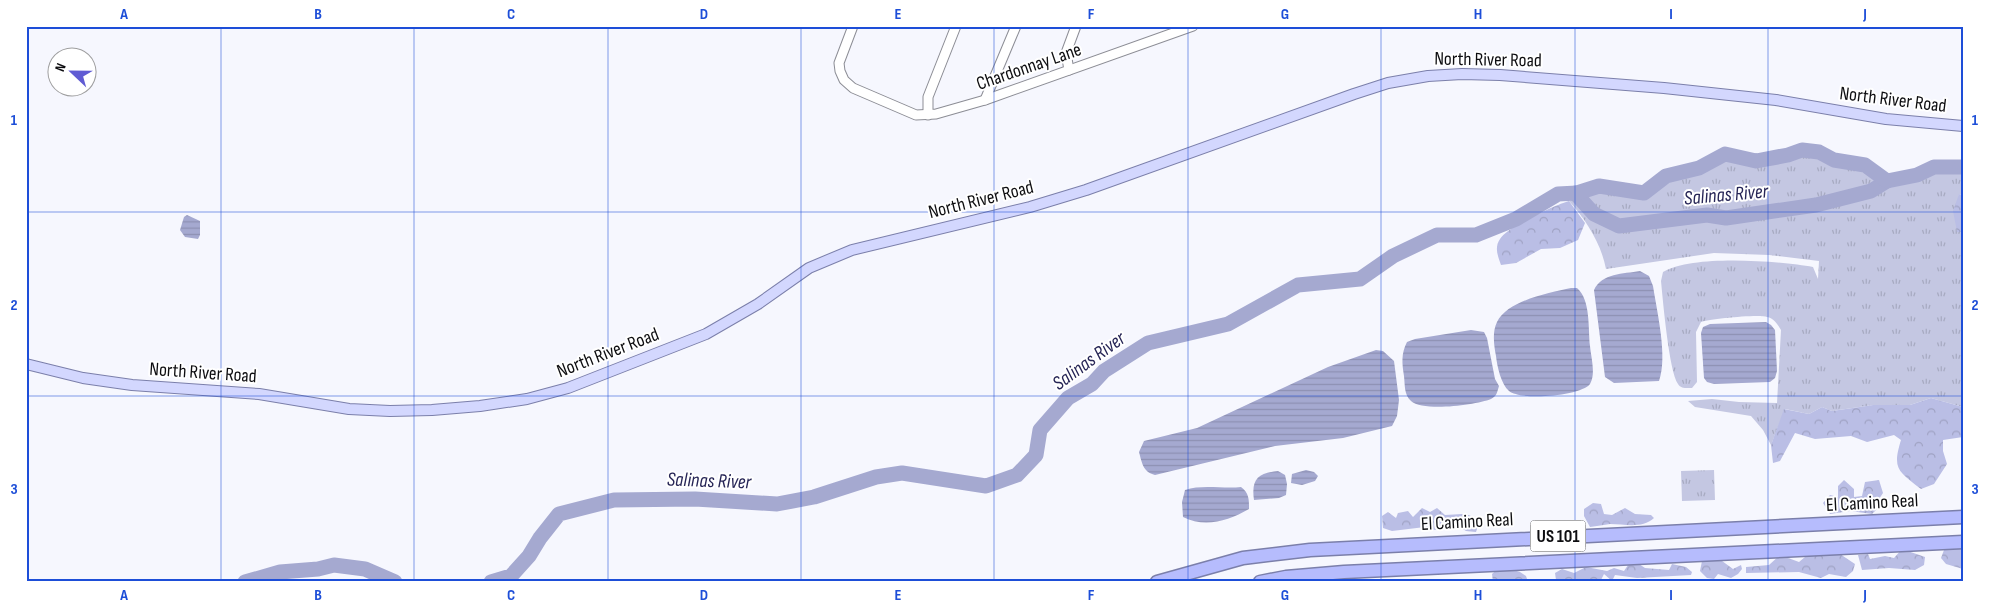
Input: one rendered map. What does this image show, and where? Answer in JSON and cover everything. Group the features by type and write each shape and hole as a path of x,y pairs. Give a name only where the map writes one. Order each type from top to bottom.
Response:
{"highway":[{"name":"El Camino Real","path":"1157,582 1244,558 1310,550 1963,517"},
{"name":"US 101","path":"1260,582 1286,577 1344,572 1963,542"}],"main road":[{"name":"North River Road","path":"26,364 82,378 132,385 259,394 349,409 390,411 432,410 480,406 527,399 568,388 706,334 758,304 809,268 852,250 1030,207 1086,190 1354,94 1388,83 1428,76 1462,74 1500,75 1664,88 1776,100 1886,120 1963,126"}],"street":[{"name":"Chardonnay Lane","path":"853,26 839,63 844,80 852,88 916,115 928,115 986,100 1193,26"},
{"path":"928,115 928,97 956,26"},
{"path":"986,100 1016,26"},
{"path":"1068,70 1066,53 1076,26"}],"green space":[{"path":"1801,154 1815,155 1836,164 1853,166 1870,173 1885,184 1904,182 1937,172 1963,171 1963,195 1959,194 1957,232 1963,232 1963,407 1931,398 1910,405 1873,405 1832,411 1822,407 1809,414 1785,409 1771,445 1763,430 1751,416 1695,407 1688,401 1712,399 1777,403 1781,330 1772,319 1762,316 1734,317 1701,322 1696,332 1697,382 1692,388 1681,387 1675,377 1669,351 1661,281 1663,272 1677,266 1695,263 1736,260 1813,267 1818,279 1819,261 1769,255 1714,253 1606,269 1604,259 1592,232 1569,201 1601,190 1647,196 1668,181 1704,170 1728,159 1763,163 1789,159"},
{"path":"1959,194 1963,195 1963,232 1957,232 1953,211"},
{"path":"1569,201 1585,223 1578,240 1560,248 1541,249 1516,263 1501,265 1497,246 1504,234 1532,217"},
{"path":"1931,398 1963,407 1963,437 1943,440 1943,451 1947,464 1934,484 1921,489 1902,473 1897,464 1901,440 1894,435 1867,442 1851,436 1815,439 1795,433 1780,461 1773,463 1771,445 1784,409 1809,414 1822,407 1832,411 1873,405 1910,405"},
{"path":"1714,470 1715,500 1682,501 1681,471"},
{"path":"1844,480 1854,489 1854,497 1862,496 1865,482 1879,480 1883,493 1877,502 1878,508 1872,514 1850,511 1830,514 1823,503 1830,495 1838,497 1838,486"},
{"path":"1593,503 1601,504 1604,514 1612,515 1625,508 1635,514 1651,515 1654,518 1639,525 1610,524 1590,527 1584,516 1584,509"},
{"path":"1422,508 1430,512 1437,508 1445,515 1469,515 1478,526 1476,532 1466,531 1458,526 1435,530 1425,527 1392,531 1383,528 1382,516 1388,512 1396,518 1398,513 1408,511 1413,517"},
{"path":"1953,545 1963,545 1963,569 1946,564 1941,558 1944,550"},
{"path":"1902,549 1925,557 1924,565 1915,570 1889,568 1862,570 1858,555 1868,554 1870,559 1885,556 1894,558"},
{"path":"1811,552 1837,552 1855,564 1853,571 1846,577 1829,574 1821,578 1799,572 1746,573 1746,567 1769,565 1780,555 1799,562"},
{"path":"1718,558 1733,569 1741,565 1742,569 1731,578 1718,574 1714,579 1707,578 1700,571 1702,561"},
{"path":"1639,564 1645,568 1669,570 1672,564 1686,567 1692,572 1691,575 1637,578 1615,575 1612,581 1604,574 1600,582 1556,580 1555,573 1562,569 1574,573 1586,567 1607,571 1614,568 1624,571 1628,565"},
{"path":"1501,566 1520,572 1526,576 1528,582 1493,582 1492,574"}],"shaded area":[{"path":"187,215 200,221 200,235 198,239 185,237 180,230 184,217"},
{"path":"1640,271 1649,276 1653,286 1662,347 1659,381 1614,383 1605,377 1594,290 1602,280 1608,277"},
{"path":"1577,288 1587,307 1593,370 1590,384 1575,392 1551,396 1525,396 1509,391 1498,370 1494,339 1494,330 1497,322 1502,314 1519,303 1541,295"},
{"path":"1766,322 1775,330 1777,371 1775,378 1770,382 1714,384 1707,382 1704,378 1701,333 1703,327 1710,324"},
{"path":"1471,330 1484,332 1487,338 1495,379 1499,386 1494,397 1462,405 1438,407 1417,404 1411,401 1405,390 1402,363 1407,342"},
{"path":"1376,350 1383,351 1394,361 1399,400 1397,416 1392,426 1343,438 1275,446 1155,475 1148,472 1141,460 1139,452 1144,441 1197,428 1328,367"},
{"path":"1306,470 1314,472 1318,476 1315,481 1302,485 1291,483 1292,474"},
{"path":"1278,471 1285,475 1287,484 1286,495 1279,498 1254,500 1253,493 1257,478 1265,473"},
{"path":"1198,487 1241,487 1248,496 1249,509 1233,517 1216,522 1200,522 1183,517 1182,502 1185,490"}],"waterway":[{"name":"Salinas River","path":"491,582 511,576 529,556 540,538 559,514 614,500 695,499 777,504 814,497 876,477 902,473 986,486 1017,475 1036,455 1040,430 1068,398 1092,384 1104,371 1148,343 1228,324 1298,285 1360,279 1393,256 1437,235 1476,235 1516,219 1558,194 1577,193 1599,186 1644,193 1666,176 1699,168 1725,154 1756,161 1788,155 1802,150 1819,152 1834,160 1865,165 1887,181 1917,175 1934,167 1963,167"},
{"name":"Salinas River","path":"1575,193 1594,214 1619,226 1707,215 1726,218 1816,205 1871,191 1887,181"},
{"name":"Salinas River","path":"245,582 280,572 318,569 334,565 365,569 395,582"}]}
